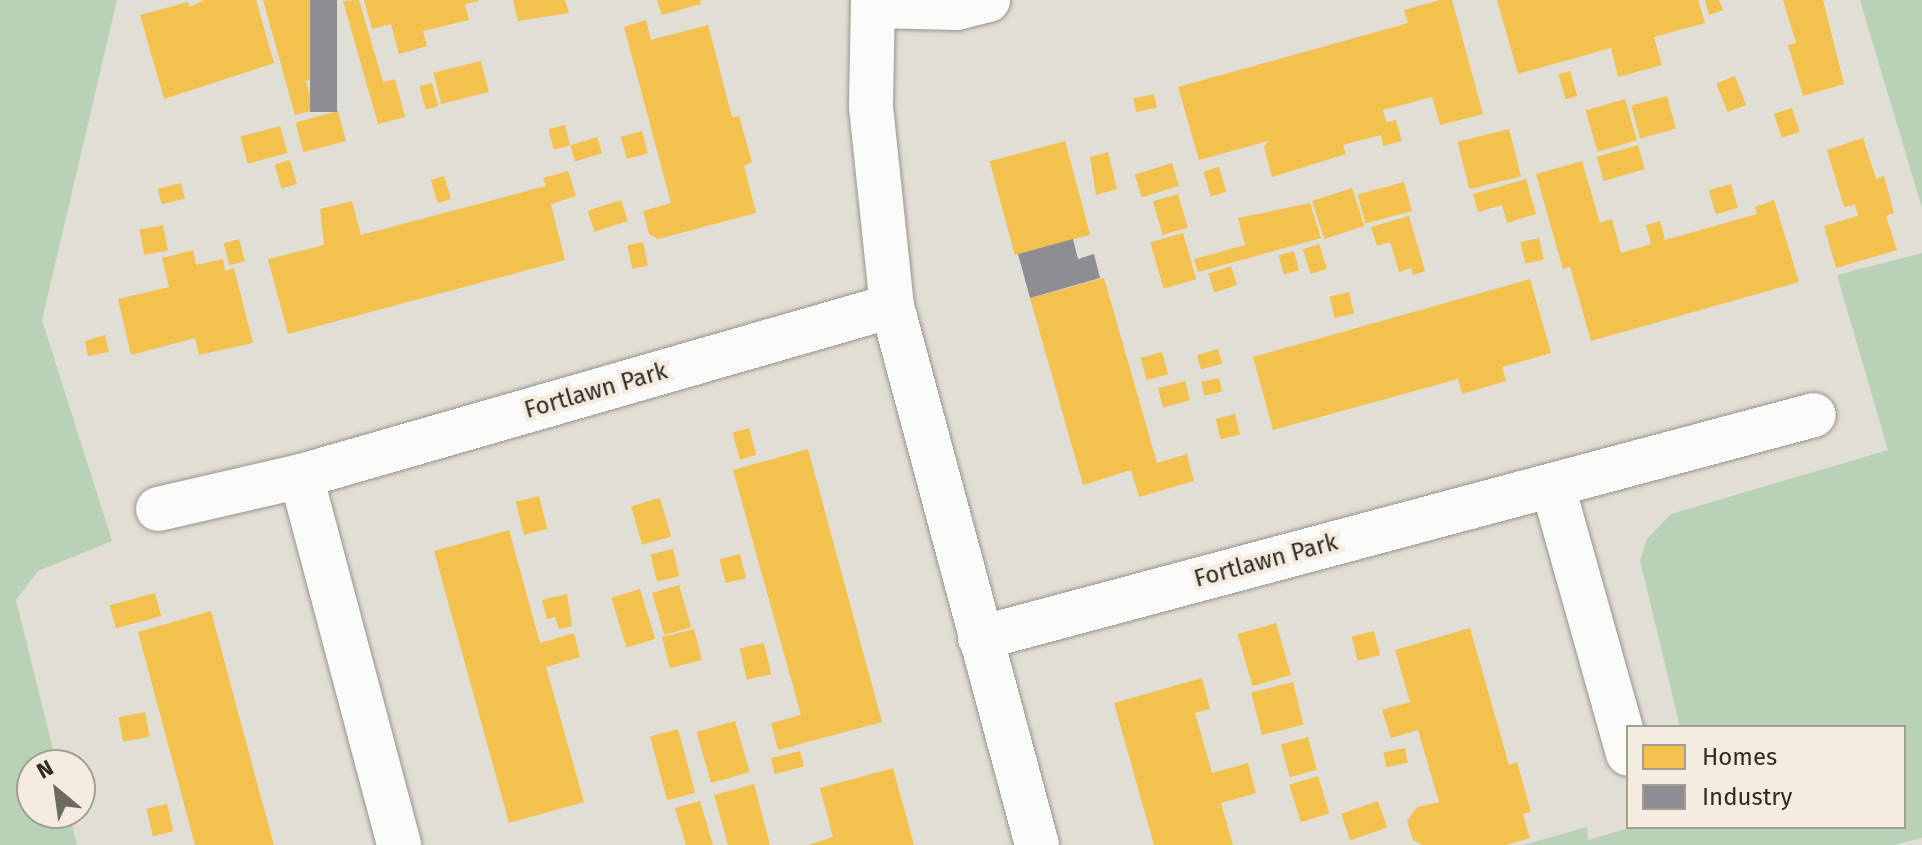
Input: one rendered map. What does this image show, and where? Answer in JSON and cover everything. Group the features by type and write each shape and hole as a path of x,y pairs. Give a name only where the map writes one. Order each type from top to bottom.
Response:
{"street":[{"path":"988,0 957,8 873,3 871,107 892,306 1037,845"},
{"name":"Fortlawn Park","path":"158,509 301,476 892,306"},
{"name":"Fortlawn Park","path":"980,638 1814,415"},
{"path":"301,476 399,845"},
{"path":"1553,487 1626,747"}],"green space":[{"path":"0,0 117,0 42,320 112,541 38,571 16,600 53,749 16,749 16,829 73,829 77,845 0,845"},
{"path":"1860,0 1922,0 1922,208"},
{"path":"1922,253 1922,838 1894,845 1523,845 1587,827 1588,840 1626,829 1906,829 1906,725 1680,725 1640,560 1647,539 1671,514 1888,450 1837,275"}],"building: Homes":[{"path":"204,0 256,0 274,63 164,99 140,15 188,2 190,7"},
{"path":"263,0 310,0 331,74 306,81 314,110 295,115"},
{"path":"359,0 383,82 395,79 405,117 378,124 343,1"},
{"path":"364,0 479,1 465,4 469,20 423,31 427,46 399,54 391,24 372,29"},
{"path":"513,0 565,0 569,13 518,21"},
{"path":"657,0 700,0 701,4 662,15"},
{"path":"1440,0 1452,0 1483,114 1440,125 1432,97 1383,110 1386,122 1396,120 1402,141 1383,146 1381,135 1343,145 1346,154 1272,177 1264,147 1268,141 1199,160 1178,87 1408,23 1404,10"},
{"path":"1497,0 1698,0 1705,23 1654,37 1662,65 1618,77 1611,48 1518,74"},
{"path":"1705,0 1719,0 1723,10 1709,15"},
{"path":"1783,0 1823,0 1844,84 1803,96 1788,45 1796,43"},
{"path":"646,20 651,40 708,25 732,117 739,116 752,162 744,166 756,213 658,239 649,234 643,211 671,203 624,27"},
{"path":"481,61 489,92 441,104 433,73"},
{"path":"1570,71 1577,96 1566,99 1558,74"},
{"path":"1735,76 1746,105 1727,112 1716,83"},
{"path":"432,83 438,106 426,110 419,86"},
{"path":"1154,94 1157,108 1136,112 1133,98"},
{"path":"1667,96 1676,129 1640,138 1631,106"},
{"path":"1625,99 1637,140 1597,152 1586,110"},
{"path":"1792,108 1800,132 1782,138 1774,114"},
{"path":"338,111 346,141 304,152 295,122"},
{"path":"565,125 570,145 554,149 549,129"},
{"path":"280,126 287,153 248,164 240,137"},
{"path":"1509,129 1521,177 1469,189 1458,142"},
{"path":"642,131 648,153 627,159 621,137"},
{"path":"597,137 602,153 575,161 570,145"},
{"path":"1863,138 1876,179 1884,176 1894,213 1886,216 1897,250 1836,268 1824,226 1858,216 1855,205 1844,207 1827,150"},
{"path":"1065,141 1090,235 1015,255 990,161"},
{"path":"1638,145 1645,169 1604,181 1597,157"},
{"path":"1108,152 1117,189 1096,195 1090,157"},
{"path":"290,160 297,184 282,188 275,164"},
{"path":"1582,161 1600,223 1612,219 1621,253 1651,244 1646,225 1660,221 1665,240 1757,214 1755,207 1774,200 1799,282 1591,341 1570,267 1563,269 1536,174"},
{"path":"1172,163 1179,186 1142,197 1135,174"},
{"path":"1219,167 1226,192 1211,196 1204,171"},
{"path":"568,171 576,196 551,204 565,260 288,334 268,259 324,245 320,209 352,201 361,235 546,186 543,178"},
{"path":"444,176 451,199 438,203 431,180"},
{"path":"1526,179 1536,214 1507,223 1502,205 1478,212 1473,194"},
{"path":"1404,182 1412,211 1365,223 1358,194"},
{"path":"181,183 185,199 162,204 158,189"},
{"path":"1731,184 1738,208 1716,214 1709,190"},
{"path":"1352,188 1364,226 1324,239 1312,201"},
{"path":"1178,194 1188,228 1163,235 1153,201"},
{"path":"621,200 628,221 595,232 588,211"},
{"path":"1310,203 1321,238 1198,272 1194,259 1245,245 1238,218"},
{"path":"1409,216 1425,271 1413,275 1411,268 1399,272 1390,242 1377,246 1371,227"},
{"path":"163,225 168,251 144,255 139,230"},
{"path":"1183,233 1196,279 1164,289 1150,242"},
{"path":"1539,238 1544,259 1525,264 1520,242"},
{"path":"239,239 245,261 229,265 224,243"},
{"path":"643,242 648,265 632,269 627,245"},
{"path":"1319,244 1327,269 1311,274 1303,249"},
{"path":"193,250 196,265 223,259 225,271 234,268 253,343 199,355 195,338 131,355 118,299 169,287 162,258"},
{"path":"1294,251 1299,270 1284,274 1279,255"},
{"path":"1231,266 1237,285 1214,292 1208,273"},
{"path":"1104,278 1157,463 1187,454 1194,481 1139,497 1131,470 1083,485 1030,298"},
{"path":"1530,279 1551,353 1502,367 1506,381 1462,394 1458,379 1273,430 1253,357"},
{"path":"1349,292 1354,313 1334,318 1330,296"},
{"path":"105,335 109,352 88,356 85,341"},
{"path":"1218,349 1222,363 1201,369 1197,355"},
{"path":"1162,352 1168,374 1147,380 1141,358"},
{"path":"1219,378 1222,392 1204,395 1201,382"},
{"path":"1185,381 1190,400 1163,408 1158,388"},
{"path":"1235,414 1240,434 1221,439 1216,419"},
{"path":"749,428 756,455 740,459 733,432"},
{"path":"808,449 882,722 778,750 771,723 801,715 733,470"},
{"path":"539,496 547,529 524,535 516,502"},
{"path":"660,498 671,536 642,545 631,506"},
{"path":"509,530 540,643 574,633 580,657 546,667 584,802 509,823 434,551"},
{"path":"673,549 679,576 657,581 651,554"},
{"path":"740,554 746,578 726,583 720,559"},
{"path":"679,585 691,627 664,635 652,593"},
{"path":"640,589 655,639 627,647 611,598"},
{"path":"155,593 161,616 116,628 110,605"},
{"path":"567,594 572,626 559,629 555,617 547,619 542,600"},
{"path":"211,611 274,845 195,845 138,632"},
{"path":"1276,623 1291,675 1252,686 1238,634"},
{"path":"1470,628 1509,765 1517,762 1531,812 1523,814 1530,838 1506,845 1422,845 1413,840 1407,821 1417,807 1439,802 1418,730 1391,738 1382,710 1410,702 1395,650"},
{"path":"694,629 702,660 670,668 662,637"},
{"path":"1374,631 1380,655 1358,661 1352,637"},
{"path":"764,643 771,674 747,680 740,649"},
{"path":"1202,678 1210,709 1195,713 1212,773 1248,763 1256,793 1221,803 1233,845 1154,845 1114,703"},
{"path":"1293,682 1304,725 1262,735 1251,692"},
{"path":"145,712 150,737 123,742 118,717"},
{"path":"735,721 750,772 711,783 697,732"},
{"path":"678,729 695,793 667,800 650,737"},
{"path":"1308,737 1317,770 1290,777 1281,744"},
{"path":"1405,748 1408,763 1386,767 1383,752"},
{"path":"800,751 804,767 775,774 771,758"},
{"path":"893,768 914,845 808,845 833,837 820,788"},
{"path":"1318,776 1329,813 1301,822 1289,785"},
{"path":"754,784 770,845 728,845 714,795"},
{"path":"700,801 713,845 686,845 675,808"},
{"path":"1378,801 1387,827 1350,840 1341,814"},
{"path":"167,804 173,831 153,836 147,809"}],"building: Industry":[{"path":"310,0 337,0 337,112 310,112"},
{"path":"1073,239 1078,259 1094,254 1100,278 1030,298 1018,254"}]}
